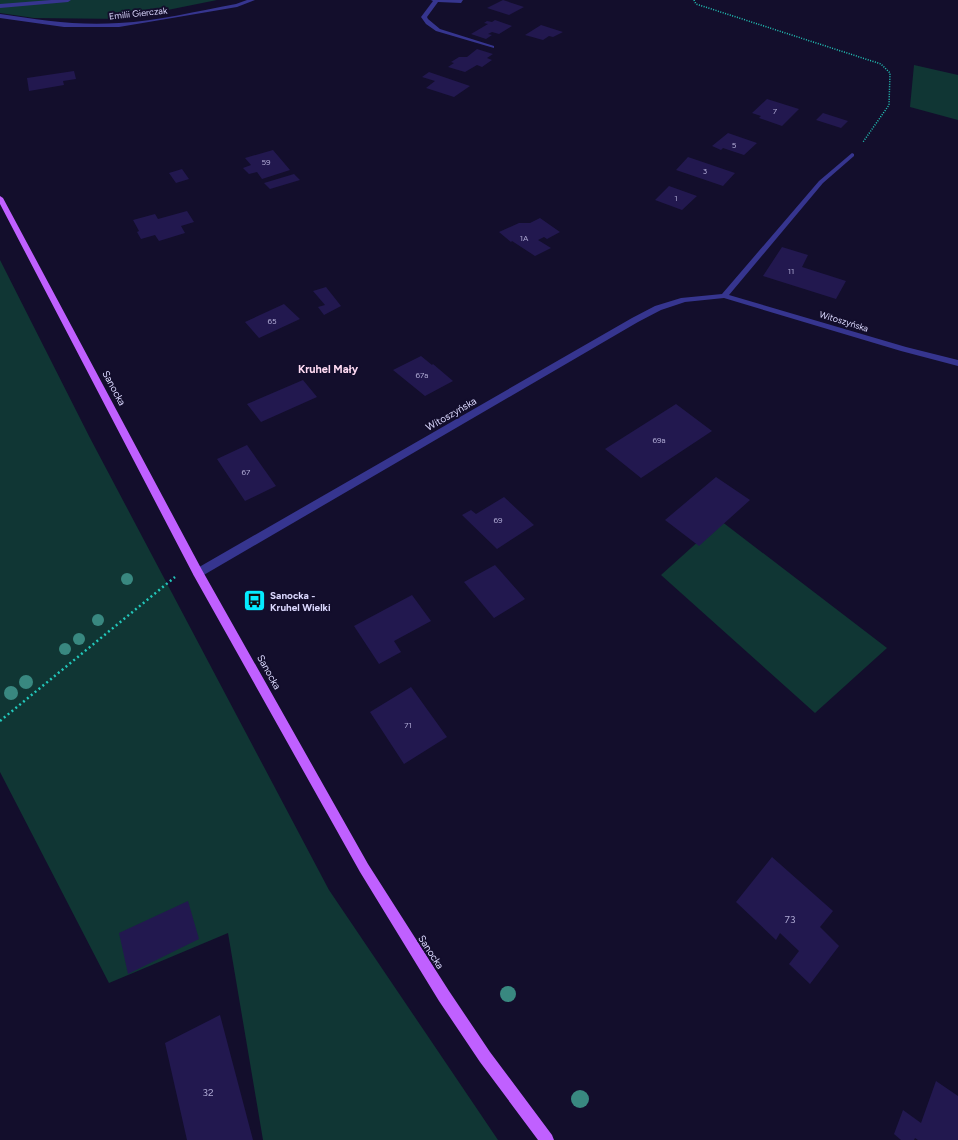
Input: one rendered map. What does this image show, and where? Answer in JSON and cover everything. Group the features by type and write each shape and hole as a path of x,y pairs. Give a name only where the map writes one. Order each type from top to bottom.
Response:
{"main road":[{"name":"Sanocka","path":"0,198 195,568 364,868 391,913 485,1056 547,1140"}],"street":[{"path":"0,6 68,0"},
{"name":"Emilii Gierczak","path":"0,16 64,24 119,25 237,5 252,0"},
{"path":"461,0 444,2 435,0 424,17 425,21 430,26 492,47"},
{"path":"724,296 821,182 852,155"},
{"name":"Witoszyńska","path":"195,568 635,320 658,308 684,300 724,296 904,350 958,363"}],"path":[{"path":"694,0 696,4 881,64 890,73 889,105 871,132 852,155"},
{"path":"0,721 195,568"}],"green space":[{"path":"0,0 217,0 123,19 34,18 0,13"},
{"path":"914,65 958,75 958,120 910,107"},
{"path":"0,260 90,438 329,890 498,1140 263,1140 228,933 109,983 0,772"},
{"path":"721,521 887,648 815,713 661,575"}],"building":[{"path":"503,0 524,7 509,15 487,8"},
{"path":"495,20 512,26 499,34 492,32 488,34 492,35 486,39 471,34 488,24 484,23 487,21 492,22"},
{"path":"541,25 563,32 553,37 549,36 543,40 525,35"},
{"path":"477,49 493,54 487,58 492,60 482,67 477,65 465,72 448,67 454,63 451,62 459,57 467,57"},
{"path":"74,71 76,79 63,81 64,85 29,91 27,78"},
{"path":"429,72 470,86 454,97 426,88 435,81 422,77"},
{"path":"767,99 799,109 782,126 759,118 761,116 752,113"},
{"path":"823,113 848,121 841,128 816,120"},
{"path":"728,133 757,143 744,155 723,148 721,150 712,146"},
{"path":"273,150 290,170 262,179 257,172 249,174 243,168 251,165 245,158"},
{"path":"688,157 735,173 723,186 676,170"},
{"path":"182,169 189,179 176,183 169,173"},
{"path":"294,174 300,180 270,189 264,183"},
{"path":"669,186 697,196 682,210 655,200"},
{"path":"187,211 194,222 181,226 185,233 159,241 155,235 141,239 137,232 139,231 133,220 155,214 158,219"},
{"path":"540,218 560,232 547,239 544,237 538,240 551,248 535,256 512,241 511,242 499,232 519,223 530,223"},
{"path":"782,247 808,255 802,267 846,281 836,299 763,276"},
{"path":"326,287 341,306 324,315 318,307 325,305 313,291"},
{"path":"284,304 300,319 259,338 245,322"},
{"path":"421,356 453,381 425,396 393,370"},
{"path":"303,380 317,397 261,422 247,404"},
{"path":"676,404 712,431 641,478 605,449"},
{"path":"247,445 276,486 245,501 217,459"},
{"path":"716,477 750,500 699,546 665,520"},
{"path":"504,497 534,525 497,549 462,515 471,510 476,514"},
{"path":"495,565 525,599 494,618 464,582"},
{"path":"412,595 431,621 394,641 401,652 379,664 354,626"},
{"path":"411,687 447,737 404,764 370,712"},
{"path":"772,857 833,911 820,927 839,946 810,984 789,964 799,951 780,933 776,940 736,902"},
{"path":"188,901 199,939 128,974 119,933"},
{"path":"220,1015 253,1140 187,1140 165,1043"},
{"path":"936,1081 958,1096 958,1140 918,1140 915,1138 914,1140 901,1140 894,1134 903,1110 921,1123"}],"place":[{"name":"Sanocka - Kruhel Wielki","path":"254,601"}],"district":[{"name":"Kruhel Mały","path":"328,369"}]}
